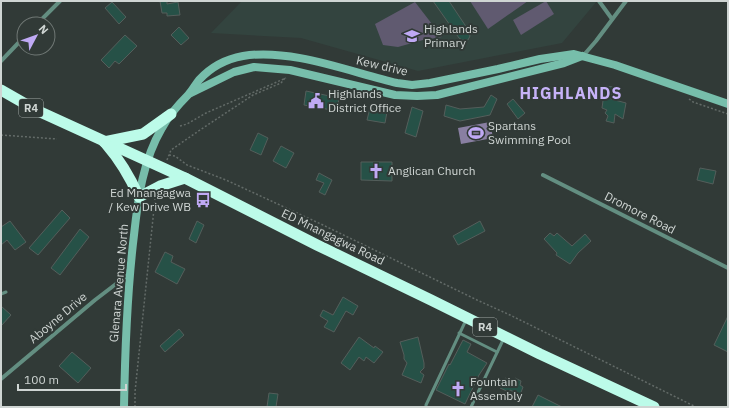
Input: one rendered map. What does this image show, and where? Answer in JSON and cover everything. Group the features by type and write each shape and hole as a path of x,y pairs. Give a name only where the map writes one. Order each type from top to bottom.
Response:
{"highway":[{"name":"ED Mnangagwa Road","path":"3,93 104,142 185,178 317,245 654,407"},
{"path":"104,142 143,134 171,114"},
{"path":"104,142 120,160 139,197 160,186 185,178"}],"street":[{"path":"45,16 60,1"},
{"path":"599,1 612,19"},
{"path":"583,56 626,1"},
{"path":"1,61 16,45"},
{"name":"Kew drive","path":"147,161 162,127 198,81 214,68 226,61 242,56 262,54 297,58 397,84 412,85 430,83 567,54 583,56 615,64 728,104"},
{"name":"Kew drive","path":"189,94 234,72 254,67 290,70 395,95 437,95 564,63 583,56"},
{"name":"Glenara Avenue North","path":"124,407 125,348 129,274 139,197 147,161"},
{"name":"Dromore Road","path":"543,175 728,268"},
{"name":"Aboyne Drive","path":"1,379 95,300 129,274"}],"lane":[{"path":"1,294 6,292"},
{"path":"426,407 426,404 467,318"},
{"path":"459,334 497,352"},
{"path":"471,407 505,336"}],"path":[{"path":"163,168 171,150 252,95 281,83 284,78 180,126"},
{"path":"1,135 57,140"},
{"path":"169,155 175,156 187,165 226,180 323,225 696,407"},
{"path":"135,407 135,392 152,220 155,194 162,189 160,186"}],"shaded area":[{"name":"Highlands Primary","path":"242,1 597,1 562,43 418,71 301,38 211,33"},
{"path":"470,1 528,1 488,29"},
{"path":"546,1 554,14 521,35 513,20"},
{"path":"415,2 442,37 423,40 398,47 383,45 375,24"},
{"name":"Spartans Swimming Pool","path":"490,122 493,138 461,144 458,128"}],"building":[{"path":"160,1 167,1 167,4 178,2 180,15 167,16 167,13 162,13"},
{"path":"433,1 449,1 467,28 470,36 468,40 462,40 459,38"},
{"path":"112,2 126,17 119,24 105,8"},
{"path":"179,27 189,38 181,45 171,35"},
{"path":"125,35 137,46 119,64 115,61 109,68 101,60"},
{"path":"605,86 613,87 611,99 626,103 623,119 615,114 614,123 606,121 608,116 605,113 607,110 602,108"},
{"name":"Highlands District Office","path":"306,91 339,98 337,111 304,105"},
{"path":"491,95 497,99 490,115 460,121 444,116 446,105 460,109 484,107"},
{"path":"513,99 525,113 518,119 507,104"},
{"path":"412,107 423,111 416,137 405,133"},
{"path":"370,108 387,112 385,123 367,120"},
{"path":"258,133 268,138 261,155 250,150"},
{"path":"281,146 294,153 286,168 273,161"},
{"name":"Anglican Church","path":"361,162 392,162 392,181 361,180"},
{"path":"700,168 716,171 713,184 697,180"},
{"path":"319,173 332,180 325,195 319,192 324,183 316,180"},
{"path":"62,210 70,218 38,255 29,248"},
{"path":"10,221 26,242 15,250 7,240 1,245 1,227"},
{"path":"197,221 204,225 196,243 189,239"},
{"path":"480,221 485,231 458,245 453,236"},
{"path":"80,229 89,237 60,275 51,268"},
{"path":"550,233 554,236 557,233 572,246 585,234 591,241 578,253 570,264 556,255 557,253 544,239"},
{"path":"165,252 173,256 171,262 185,269 177,284 155,272"},
{"path":"343,297 358,306 353,315 346,311 334,332 324,327 328,321 320,316 323,310 333,315"},
{"path":"1,306 11,315 1,326"},
{"path":"728,316 728,352 714,345"},
{"path":"179,329 184,335 165,352 160,346"},
{"path":"359,337 374,348 375,346 383,352 374,363 366,357 364,361 359,357 350,370 341,363"},
{"path":"418,337 424,363 424,368 420,372 424,375 421,383 402,375 407,363 404,359 400,342"},
{"path":"463,340 471,344 467,352 487,363 479,375 465,404 436,390"},
{"path":"72,352 91,368 78,383 59,366"},
{"path":"505,378 513,382 515,378 521,381 520,385 523,387 520,395 510,390 509,392 500,388"},
{"path":"269,393 278,394 276,407 267,407"},
{"path":"538,395 562,407 532,407"}],"place":[{"name":"Highlands Primary","path":"412,36"},
{"name":"Highlands District Office","path":"316,101"},
{"name":"Spartans Swimming Pool","path":"476,133"},
{"name":"Anglican Church","path":"376,171"},
{"name":"Ed Mnangagwa / Kew Drive WB","path":"203,200"},
{"name":"Fountain Assembly","path":"458,389"}],"district":[{"name":"HIGHLANDS","path":"571,93"}]}
